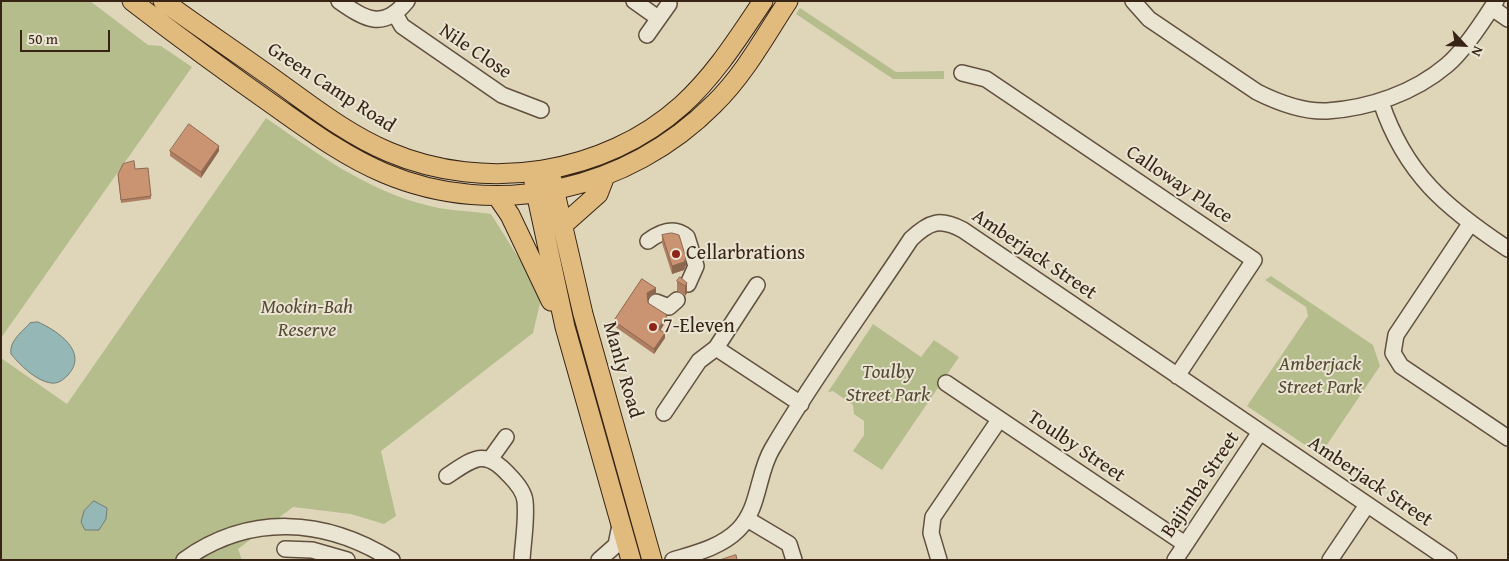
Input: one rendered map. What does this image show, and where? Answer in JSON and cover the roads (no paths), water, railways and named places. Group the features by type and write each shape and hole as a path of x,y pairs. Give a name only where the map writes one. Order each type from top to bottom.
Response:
{"main road":[{"path":"132,1 213,63 318,136 365,164 415,184 454,192 497,196 544,193 605,176 665,145 700,118 735,80 788,1"},
{"name":"Green Camp Road","path":"164,1 320,112 347,130 388,152 428,165 461,171 496,174 541,170"},
{"path":"541,170 592,158 643,134 682,105 721,62 763,1"},
{"name":"Manly Road","path":"541,170 565,327 632,560"},
{"path":"562,226 598,194 605,176"},
{"name":"Manly Road","path":"544,193 562,226 583,314 652,560"},
{"path":"497,196 510,215 565,327"}],"street":[{"path":"339,1 363,18 382,20 395,14 407,1"},
{"path":"634,1 658,18"},
{"path":"1135,2 1149,19 1243,83 1276,101 1326,111 1380,102 1405,92 1448,65 1494,4 1508,19"},
{"path":"647,35 669,4"},
{"name":"Nile Close","path":"395,14 402,26 502,95 541,110"},
{"name":"Calloway Place","path":"962,73 986,79 1254,260 1177,376"},
{"path":"700,87 716,102"},
{"path":"1380,102 1402,152 1429,187 1470,224 1508,249"},
{"name":"Amberjack Street","path":"673,560 716,546 738,530 747,519 770,451 800,404 911,239 924,226 939,222 950,224 963,230 1449,560"},
{"path":"1470,224 1396,335 1393,353 1401,366 1508,438"},
{"path":"648,241 658,233 667,231 678,231 688,237 696,266 688,284"},
{"path":"664,413 699,361 716,348 757,285"},
{"path":"656,302 669,307 677,300"},
{"path":"716,348 800,404"},
{"name":"Toulby Street","path":"946,383 1185,544"},
{"path":"939,560 930,532 933,517 999,420"},
{"name":"Bajimba Street","path":"1175,560 1260,432"},
{"path":"491,458 506,437"},
{"path":"447,476 480,457 491,458 515,481 525,499 522,560"},
{"path":"1330,560 1367,505"},
{"path":"747,519 789,544 794,560"},
{"path":"600,560 616,545 620,523"},
{"path":"184,560 218,540 254,530 283,525 330,531 371,547 392,560"},
{"path":"285,549 312,550 347,560"}],"water":[{"path":"38,322 62,337 73,350 74,366 68,375 58,382 45,382 34,376 11,354 12,345 17,337 30,323"},
{"path":"94,501 107,508 106,519 99,530 85,530 81,522 84,511"}],"place":[{"name":"Cellarbrations","path":"676,254"},
{"name":"7-Eleven","path":"653,327"}],"park label":[{"name":"Mookin-Bah Reserve","path":"307,320"},
{"name":"Amberjack Street Park","path":"1320,376"},
{"name":"Toulby Street Park","path":"888,384"}]}
